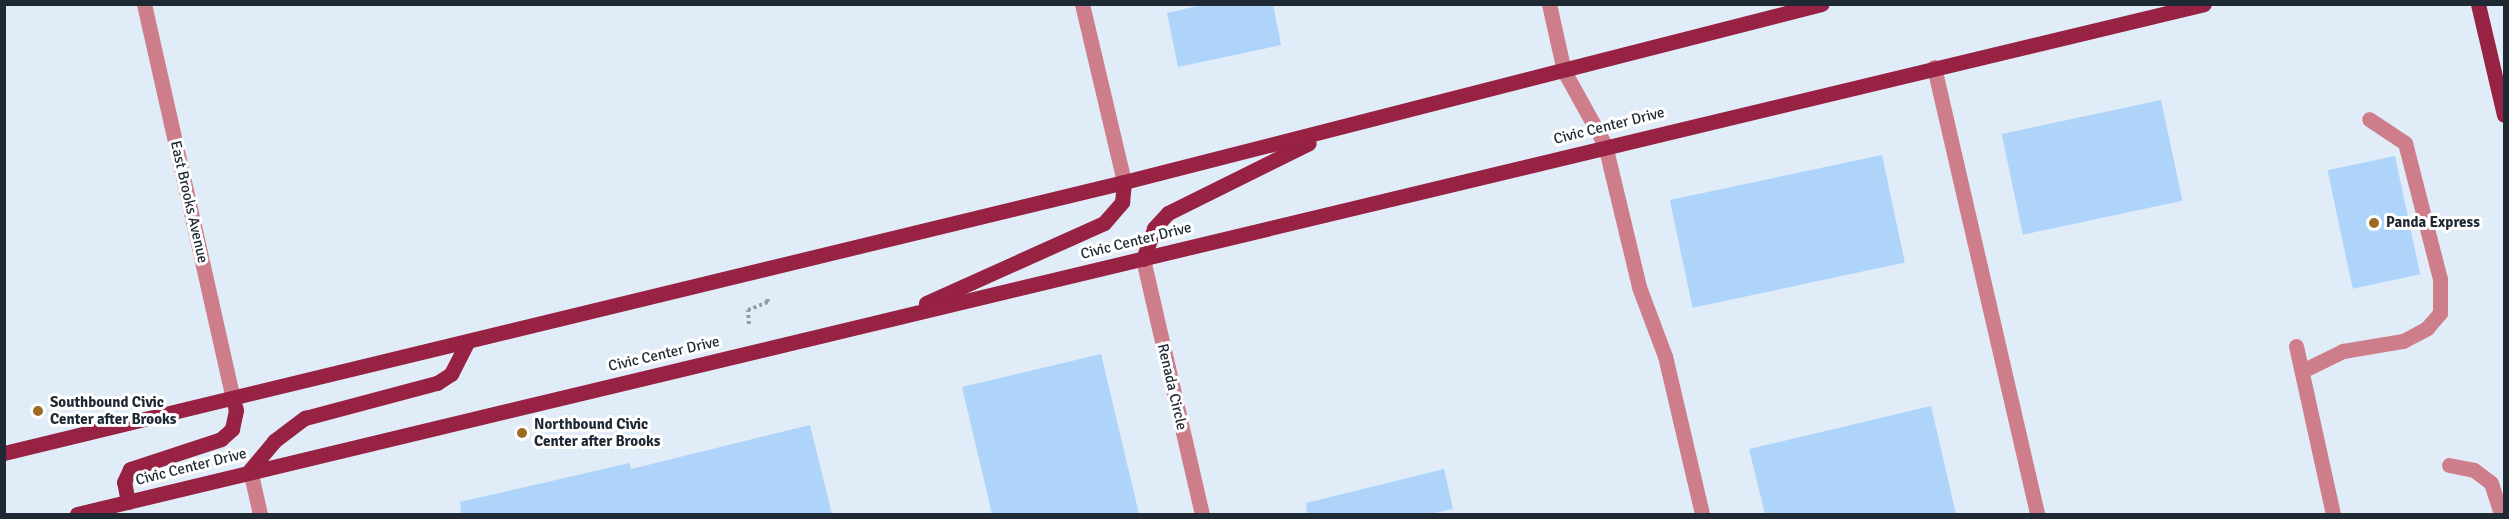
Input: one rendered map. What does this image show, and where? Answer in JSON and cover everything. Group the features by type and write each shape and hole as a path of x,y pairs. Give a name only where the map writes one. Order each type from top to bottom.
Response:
{"main road":[{"path":"4,453 467,343 1124,182 1821,4"},
{"name":"Civic Center Drive","path":"77,514 2204,4"},
{"path":"2478,4 2505,115"},
{"path":"1143,259 1154,228 1168,213 1339,128"},
{"path":"892,318 1104,223 1122,202 1124,182"},
{"path":"250,471 274,441 305,418 437,383 451,374 467,343"},
{"path":"128,502 125,473 142,464 220,439 232,429 237,410 233,399"}],"street":[{"name":"East Brooks Avenue","path":"144,4 233,399"},
{"path":"1082,4 1124,182"},
{"path":"1549,4 1564,70 1605,146 1639,287 1665,356 1702,514"},
{"path":"1934,67 2037,514"},
{"path":"2302,372 2343,351 2403,341 2427,328 2440,313 2440,279 2405,143 2369,119"},
{"name":"Renada Circle","path":"1143,259 1202,514"},
{"path":"2296,346 2332,514"},
{"path":"2449,465 2474,470 2491,483 2500,514"},
{"path":"250,471 260,514"}],"path":[{"path":"749,325 748,310 768,302 766,293"}],"building":[{"path":"1206,4 1273,4 1281,45 1178,67 1167,13"},
{"path":"2161,100 2182,201 2023,235 2002,134"},
{"path":"1882,155 1905,263 1693,308 1670,200"},
{"name":"Panda Express","path":"2395,156 2420,274 2353,289 2328,170"},
{"path":"1101,354 1139,514 992,514 962,387"},
{"path":"1931,406 1956,514 1765,514 1749,449"},
{"path":"810,425 832,514 461,514 460,502 630,463 631,469"},
{"path":"1444,469 1453,509 1431,514 1307,514 1306,503"}],"place":[{"name":"Panda Express","path":"2374,223"},
{"name":"Southbound Civic Center after Brooks","path":"38,411"},
{"name":"Northbound Civic Center after Brooks","path":"522,433"}]}
